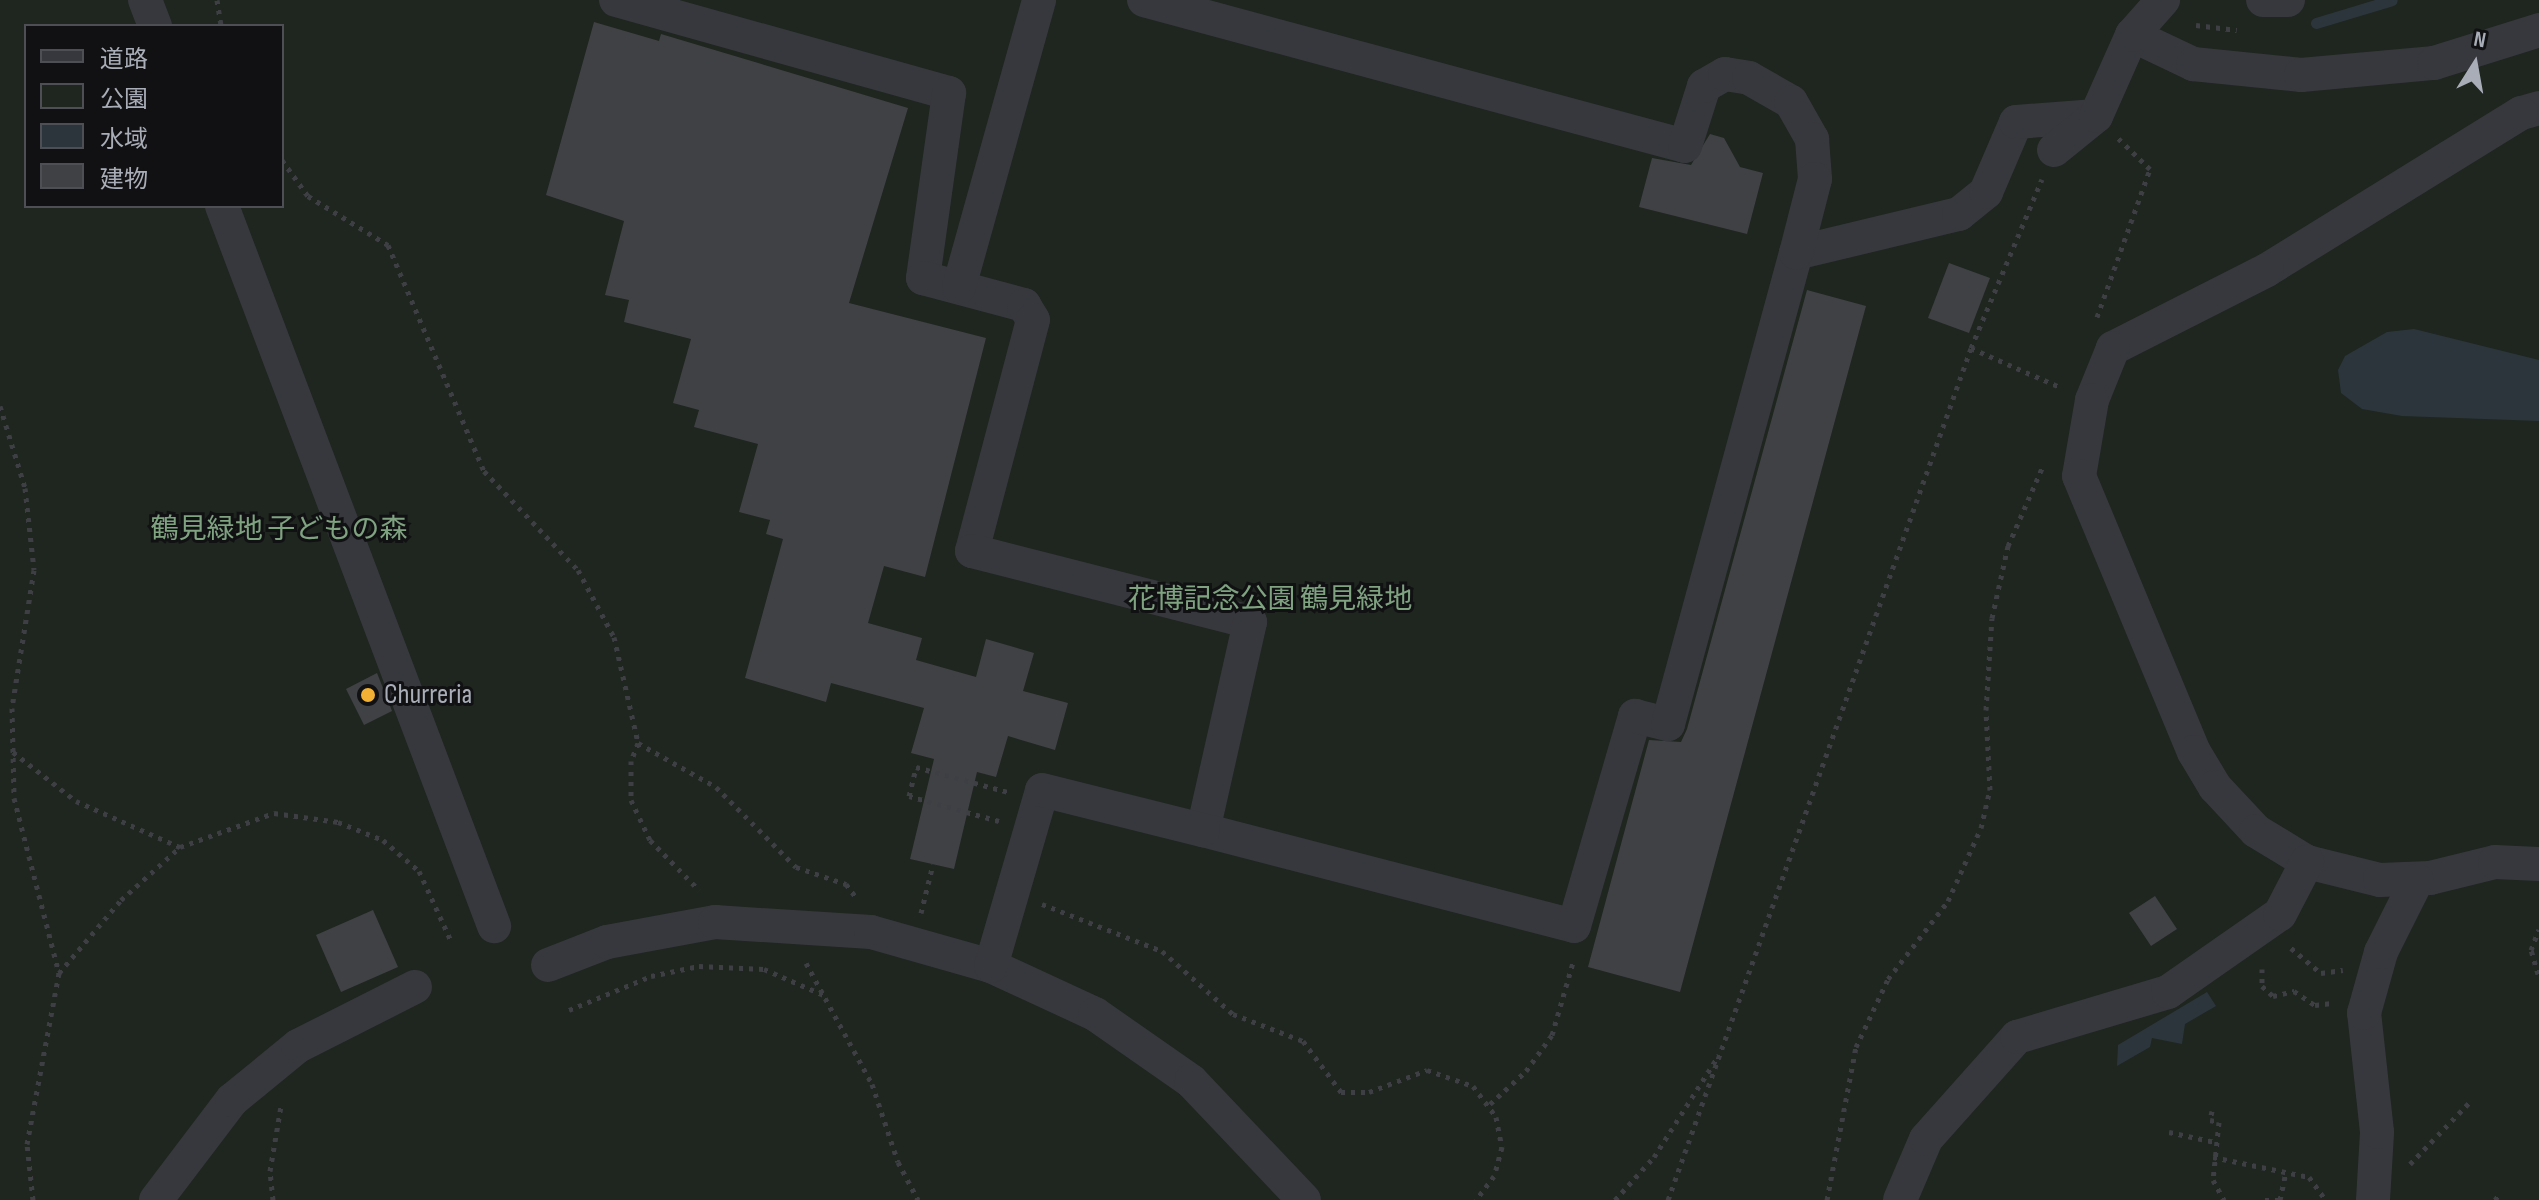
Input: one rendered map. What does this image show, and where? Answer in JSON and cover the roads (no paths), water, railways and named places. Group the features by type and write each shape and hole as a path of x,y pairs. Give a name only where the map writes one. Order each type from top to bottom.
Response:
{"street":[{"path":"145,0 154,24"},
{"path":"616,0 949,93 923,278 1024,305 1033,320 972,551 1250,622 1203,830"},
{"path":"959,287 1039,0"},
{"path":"991,966 1042,790 1574,926 1635,716 1668,724 1815,179 1812,139 1791,102 1749,78 1725,74 1704,86 1685,146 1144,0"},
{"path":"2263,0 2288,0"},
{"path":"2054,150 2096,116 2147,18 2193,64 2301,75 2434,63 2539,30"},
{"path":"2539,108 2521,113 2267,270 2113,348 2092,400 2080,487 2183,728 2227,803 2272,843 2307,862 2355,877 2417,880 2495,862 2539,864"},
{"path":"1796,253 1959,214 1986,192 2016,122 2096,116"},
{"path":"223,208 494,926"},
{"path":"1900,1200 1926,1139 2017,1037 2168,992 2280,914 2307,862"},
{"path":"2373,1200 2377,1161 2365,1007 2375,972 2417,880"},
{"path":"548,965 607,942 715,922 871,932 991,966 1095,1014 1191,1081 1304,1200"},
{"path":"156,1200 232,1100 298,1046 415,987"}],"water":[{"path":"2414,329 2539,360 2539,421 2402,416 2362,409 2341,393 2338,370 2345,356 2387,332"},
{"path":"2207,992 2216,1006 2185,1024 2182,1044 2152,1038 2150,1047 2117,1066 2118,1045"}],"waterway":[{"path":"2316,23 2392,0"}],"place":[{"name":"Churreria","path":"368,695"}],"park label":[{"name":"鶴見緑地 子どもの森","path":"279,530"},
{"name":"花博記念公園 鶴見緑地","path":"1270,600"}]}
